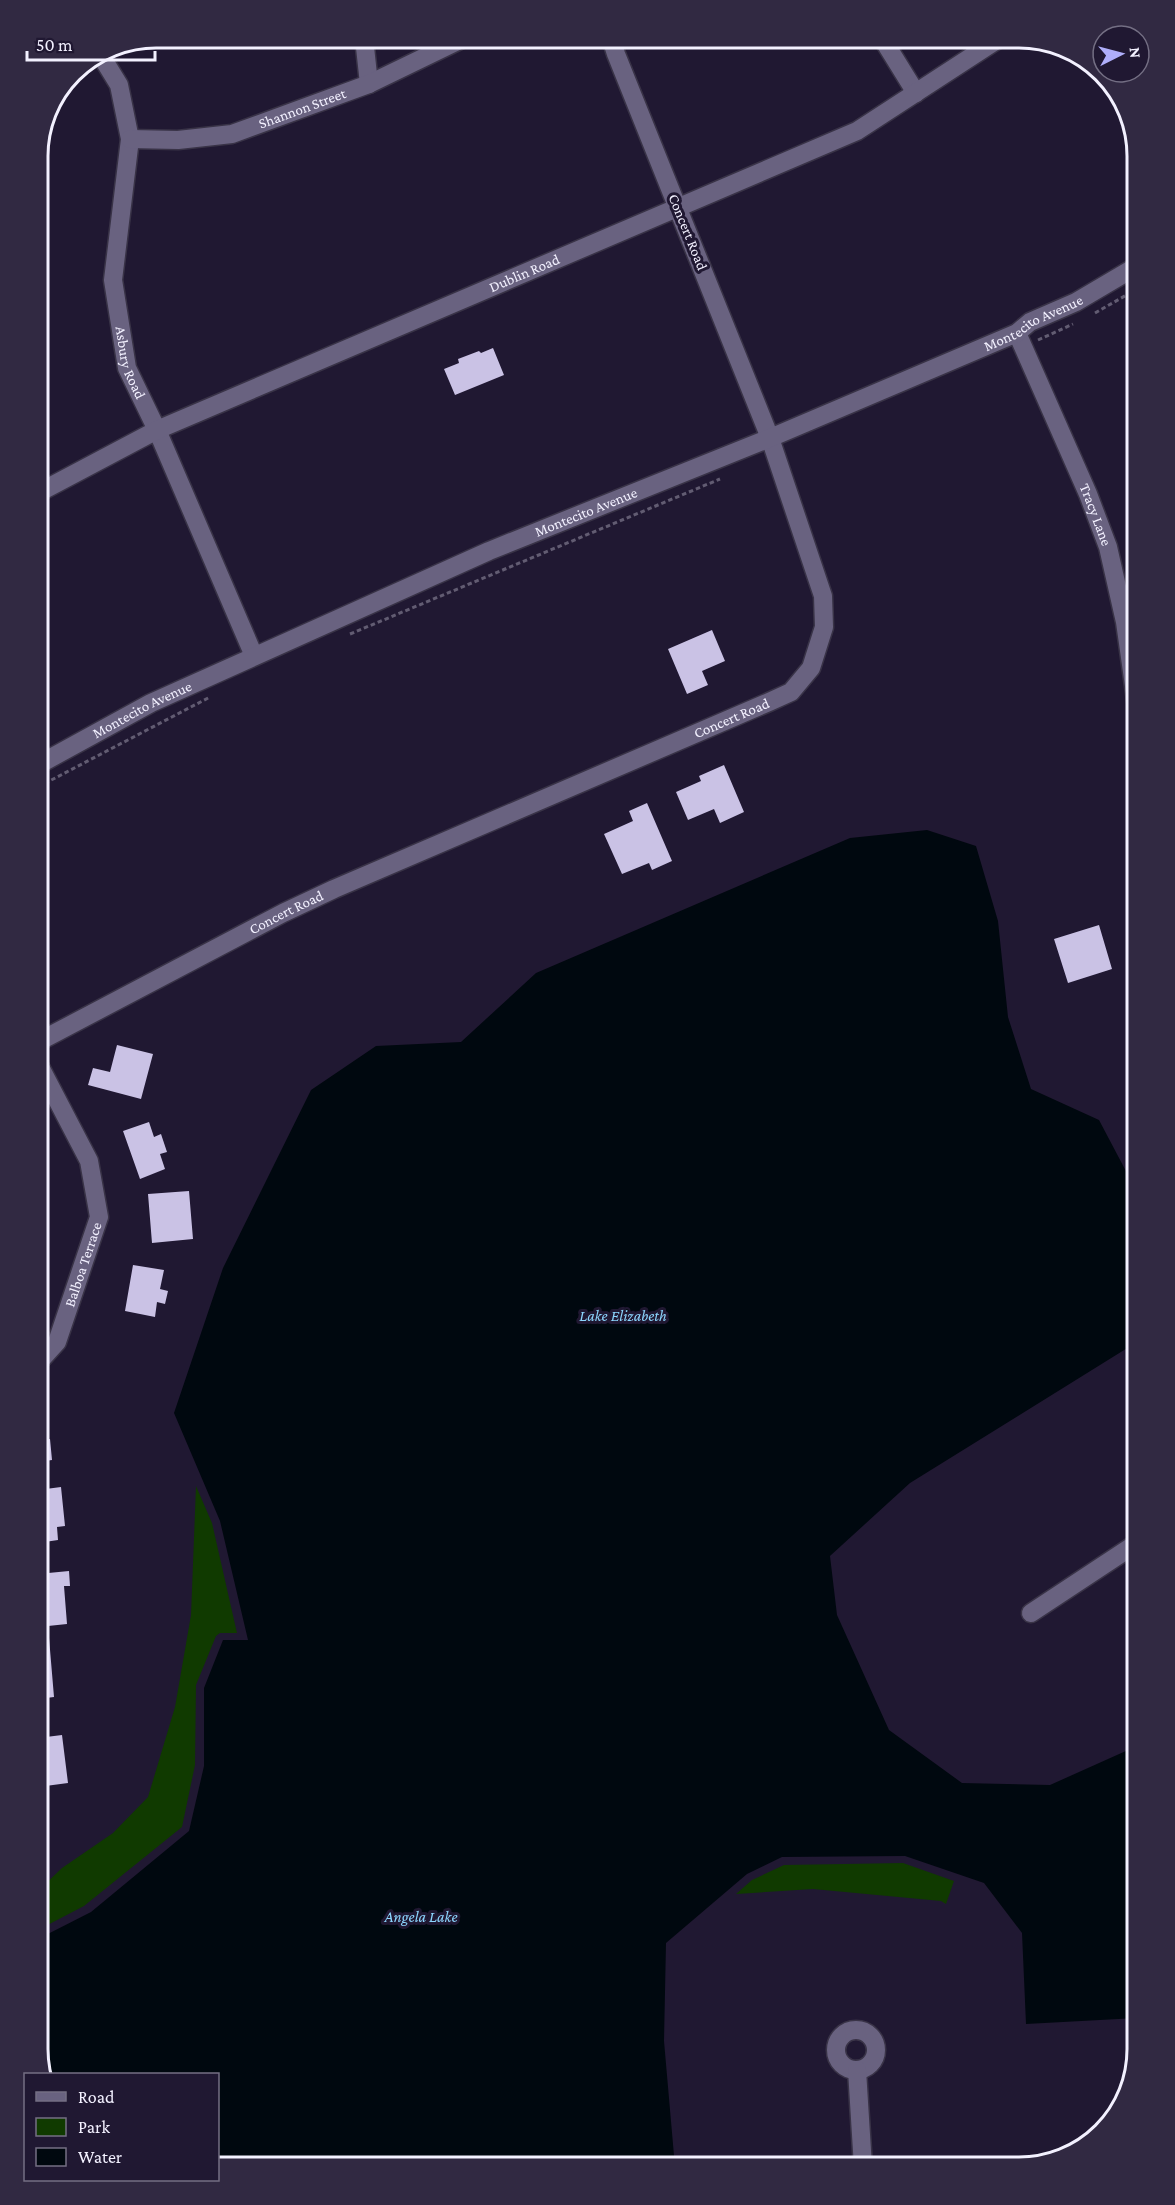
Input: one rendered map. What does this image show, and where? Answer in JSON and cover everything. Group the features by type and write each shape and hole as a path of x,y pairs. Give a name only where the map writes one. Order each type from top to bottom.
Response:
{"street":[{"path":"365,48 369,84"},
{"name":"Shannon Street","path":"130,139 178,140 232,134 369,84 443,48"},
{"name":"Concert Road","path":"48,1037 283,913 791,692 812,668 824,627 824,596 770,438 615,48"},
{"path":"888,48 916,93"},
{"name":"Dublin Road","path":"48,488 157,430 857,131 985,48"},
{"name":"Asbury Road","path":"104,61 119,85 130,139 113,280 127,368 157,430 254,656"},
{"name":"Montecito Avenue","path":"48,760 151,703 489,551 770,438 1017,333 1030,322 1076,302 1127,272"},
{"name":"Tracy Lane","path":"1017,333 1088,494 1108,547 1127,636"},
{"name":"Balboa Terrace","path":"48,1082 89,1161 99,1217 57,1342 48,1352"},
{"path":"1031,1613 1127,1550"},
{"path":"857,2070 862,2157"}],"path":[{"path":"347,636 726,476"},
{"path":"48,782 219,693"}],"green space":[{"path":"196,1486 212,1523 237,1633 220,1633 216,1636 196,1685 195,1765 182,1827 84,1906 48,1925 48,1881 62,1868 113,1833 148,1797 175,1707 191,1615"},
{"path":"903,1863 954,1881 946,1904 941,1901 813,1889 736,1894 752,1880 784,1865"}],"water":[{"path":"927,830 976,846 998,921 1008,1017 1031,1089 1099,1120 1127,1173 1127,1348 910,1483 830,1556 837,1615 889,1730 962,1783 1050,1785 1127,1750 1127,2019 1026,2024 1022,1933 984,1883 905,1856 782,1857 747,1874 666,1943 664,2041 674,2157 219,2157 219,2073 51,2073 48,2049 48,1934 91,1912 189,1831 204,1766 204,1688 223,1640 248,1640 220,1521 174,1413 223,1268 311,1090 376,1046 461,1042 536,973 850,838"}],"building":[{"path":"493,348 504,375 455,395 444,369 459,363 458,359"},
{"path":"712,630 725,661 702,671 708,685 687,694 668,649"},
{"path":"724,765 744,812 720,823 714,809 688,820 676,792 701,781 699,776"},
{"path":"647,803 672,861 652,870 649,863 622,874 604,834 633,821 629,811"},
{"path":"1099,925 1112,969 1068,983 1054,939"},
{"path":"117,1045 153,1054 141,1099 88,1085 93,1068 110,1072"},
{"path":"149,1122 154,1137 161,1134 167,1152 160,1154 165,1169 140,1179 123,1131"},
{"path":"189,1191 193,1239 152,1243 148,1194"},
{"path":"133,1265 164,1270 160,1289 168,1291 165,1304 157,1302 155,1317 125,1311"},
{"path":"48,1439 50,1439 52,1460 48,1461"},
{"path":"61,1487 65,1526 57,1527 58,1540 48,1542 48,1489"},
{"path":"69,1571 70,1586 64,1586 67,1624 48,1626 48,1573"},
{"path":"48,1626 54,1697 48,1698"},
{"path":"62,1735 68,1783 48,1786 48,1737"}],"water label":[{"name":"Lake Elizabeth","path":"623,1315"},
{"name":"Angela Lake","path":"421,1916"}]}
